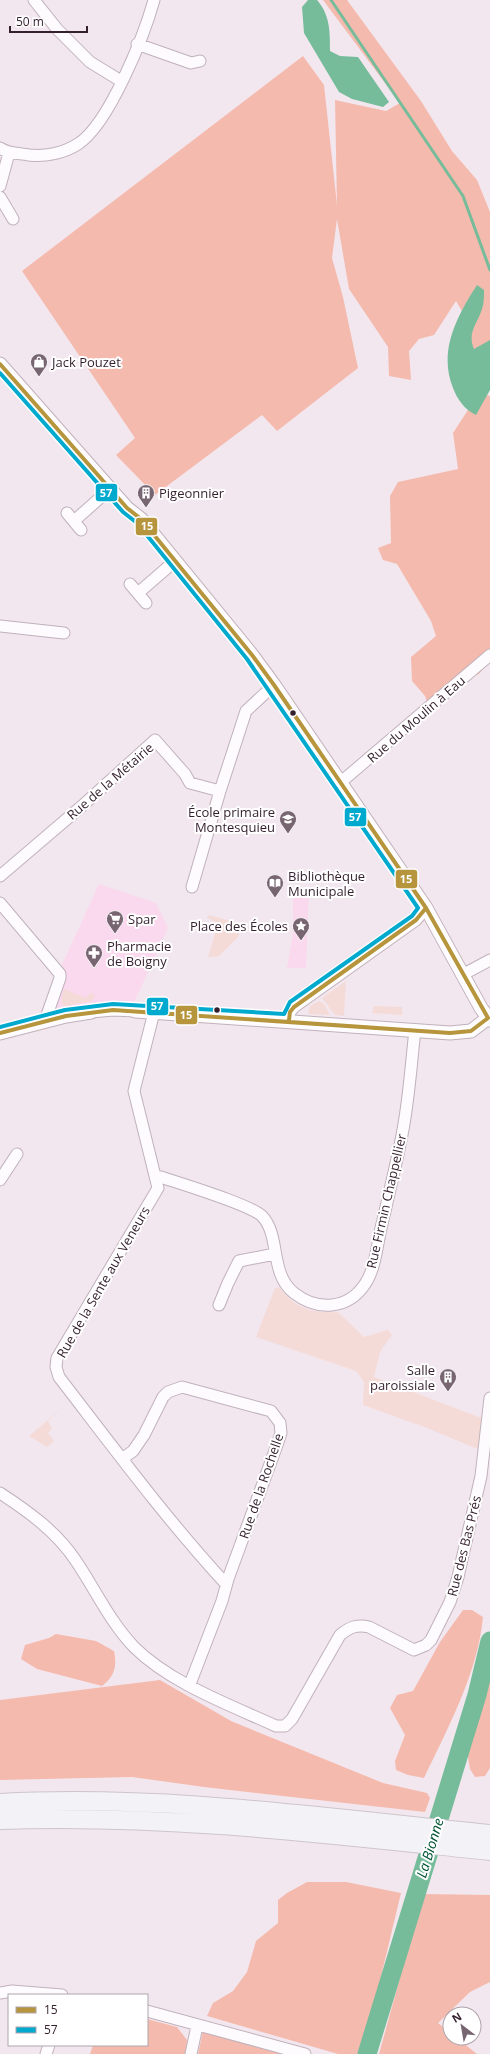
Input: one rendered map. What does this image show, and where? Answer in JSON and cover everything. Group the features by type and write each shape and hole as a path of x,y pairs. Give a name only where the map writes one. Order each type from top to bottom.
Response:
{"highway":[{"path":"0,1803 106,1802 226,1817 420,1826 444,1838 490,1851"},
{"path":"0,1820 116,1819 204,1815"},
{"path":"226,1817 414,1843 444,1838 490,1834"}],"street":[{"path":"34,0 57,29 90,62 121,81"},
{"path":"0,186 4,151 42,156 65,150 79,144 99,123 117,91 154,0"},
{"path":"137,44 191,63 200,60"},
{"path":"0,197 13,219"},
{"path":"0,364 111,488 127,508 141,519 252,655 341,782 426,908 462,975 489,1019 471,1031 450,1032 288,1020 113,1010 91,1012 48,1020 0,1033"},
{"path":"82,530 70,517 111,488"},
{"path":"138,594 174,561"},
{"path":"130,584 146,603"},
{"path":"0,626 64,633"},
{"name":"Rue du Moulin à Eau","path":"341,782 490,655"},
{"path":"192,887 220,791 246,711 274,685"},
{"name":"Rue de la Métairie","path":"0,876 82,806 154,740 185,774 190,783 220,791"},
{"path":"0,903 60,974 60,978 47,1015 48,1020"},
{"path":"288,1020 290,1012 294,1007 416,920 426,908"},
{"path":"462,975 490,960"},
{"name":"Rue de la Sente aux Veneurs","path":"154,1012 134,1091 157,1177 158,1188 57,1358 56,1367 59,1378 122,1459 207,1564 226,1584"},
{"name":"Rue Firmin Chappellier","path":"157,1177 161,1177 239,1205 261,1216 270,1232 282,1280 292,1292 305,1301 319,1306 333,1306 347,1301 359,1292 368,1279 373,1263 402,1135 409,1093 415,1030"},
{"path":"0,1180 17,1154"},
{"path":"219,1305 239,1261 275,1254"},
{"name":"Rue de la Rochelle","path":"122,1459 133,1451 144,1435 162,1397 175,1389 182,1388 271,1411 277,1417 281,1433 226,1584"},
{"name":"Rue des Bas Prés","path":"190,1684 276,1726 285,1726 292,1719 340,1635 350,1627 361,1625 369,1627 414,1650 426,1646 431,1640 450,1602 458,1577 481,1476 490,1398"},
{"path":"0,1494 45,1525 68,1550 120,1631 134,1647 158,1667 190,1684 222,1601 226,1584"},
{"path":"0,1993 12,1991 50,1994"},
{"path":"148,2011 197,2026 305,2054"},
{"path":"191,2054 197,2026"}],"shaded area":[{"path":"308,0 317,0 325,11 329,30 330,51 340,56 358,57 389,102 383,107 352,99 339,92 304,33 302,7"},
{"path":"323,0 347,0 421,101 452,151 477,180 490,212 490,352 470,349 469,323 456,301 434,335 419,339 409,351 411,380 389,376 388,347 349,289 337,219 332,258 343,297 358,368 277,431 262,415 155,495 116,455 135,438 22,271 303,56 324,85 337,205 335,100 386,111 400,103"},
{"path":"477,285 484,290 484,300 480,315 472,333 472,343 474,349 490,340 490,390 476,415 462,404 457,396 449,374 448,361 452,334 463,309"},
{"path":"479,393 490,396 490,651 488,662 479,674 467,678 428,705 425,696 412,681 411,657 436,636 431,621 397,564 383,560 378,548 391,543 390,496 398,482 458,469 453,433"},
{"path":"99,884 156,903 168,928 133,1005 38,1017"},
{"path":"293,889 309,890 306,968 287,968 293,934"},
{"path":"208,915 239,923 239,936 219,956 208,957 218,923 207,918"},
{"path":"346,981 344,1016 335,1015 322,998"},
{"path":"64,989 86,998 90,993 95,995 92,1001 64,1006 61,1001"},
{"path":"319,1001 324,1004 330,1015 308,1014 310,1006"},
{"path":"374,1006 402,1007 402,1015 372,1013"},
{"path":"279,1287 291,1300 312,1311 338,1312 364,1337 388,1330 392,1335 380,1352 374,1377 484,1419 480,1450 427,1428 363,1405 364,1382 356,1371 256,1337 275,1288"},
{"path":"68,1403 48,1421 52,1429 48,1433 54,1441 47,1447 29,1436"},
{"path":"463,1610 472,1610 483,1617 480,1638 468,1679 452,1720 424,1778 408,1775 396,1770 395,1761 405,1735 390,1708 397,1695 413,1691 440,1642"},
{"path":"56,1634 96,1641 114,1651 115,1666 110,1678 102,1686 37,1669 21,1659 25,1645 49,1638"},
{"path":"490,1672 490,1768 485,1776 475,1777 470,1769 467,1752"},
{"path":"160,1680 231,1721 383,1783 427,1793 430,1798 425,1812 204,1787 132,1777 0,1780 0,1700"},
{"path":"307,1882 346,1882 401,1893 379,1985 358,2054 338,2054 207,2016 213,2003 233,1991 247,1972 256,1941 278,1923 278,1900 287,1893"},
{"path":"423,1894 490,1895 490,1982 470,1992 456,2006 442,2006 442,2019 438,2023 442,2026 442,2046 467,2046 477,2054 379,2054"},
{"path":"148,2019 177,2027 187,2040 186,2054 90,2054 93,2046 148,2046"},
{"path":"203,2031 288,2054 198,2054"}],"waterway":[{"path":"331,0 463,196 490,270"},
{"name":"La Bionne","path":"367,2054 477,1695 490,1641"}],"transit line":[{"name":"15","path":"0,364 127,508 141,519 252,655 426,908 488,1018 471,1031 450,1033 113,1010 66,1016 0,1033"},
{"name":"57","path":"0,373 123,512 137,523 247,659 418,908 412,916 290,1002 284,1014 113,1004 65,1010 0,1027"},
{"name":"15","path":"289,1020 290,1012 294,1007 416,920 426,908"}],"place":[{"name":"Jack Pouzet","path":"39,377"},
{"name":"Pigeonnier","path":"146,508"},
{"name":"École primaire Montesquieu","path":"288,834"},
{"name":"Bibliothèque Municipale","path":"275,898"},
{"name":"Spar","path":"115,934"},
{"name":"Place des Écoles","path":"301,941"},
{"name":"Pharmacie de Boigny","path":"94,968"},
{"name":"Salle paroissiale","path":"448,1392"}]}
